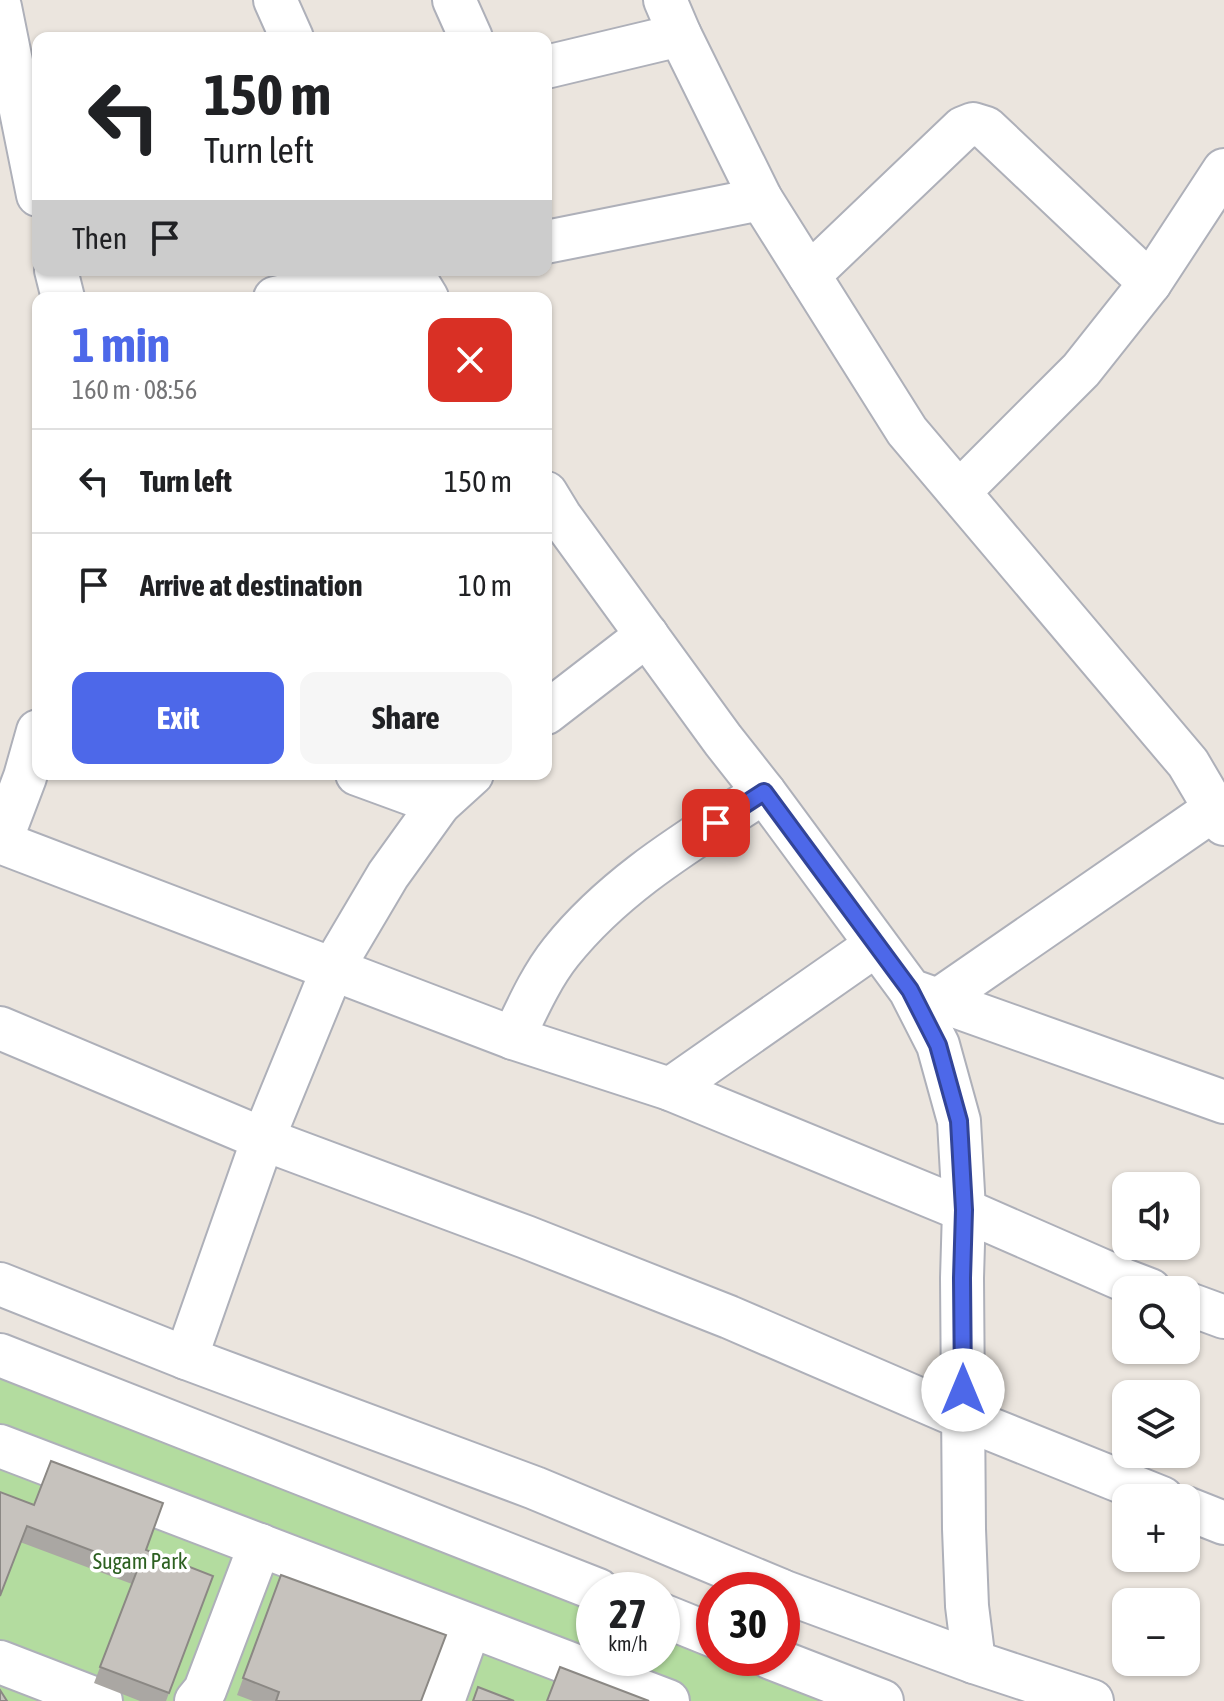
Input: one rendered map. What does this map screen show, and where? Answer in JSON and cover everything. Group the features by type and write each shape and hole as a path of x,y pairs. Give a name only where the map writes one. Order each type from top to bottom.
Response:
{"street":[{"path":"275,0 289,32"},
{"path":"454,0 468,32"},
{"path":"0,7 27,179"},
{"path":"552,65 672,18 761,199 907,431 959,492 1206,760 1220,816 924,995"},
{"path":"809,275 963,128 973,124 986,128 1150,283"},
{"path":"959,492 1081,370 1150,283 1224,170"},
{"path":"552,241 761,199"},
{"path":"302,292 375,276"},
{"path":"552,503 876,945 924,995 1224,1102"},
{"path":"552,708 647,635"},
{"path":"32,752 0,842 513,1038 670,1089 1115,1276"},
{"path":"373,780 439,804"},
{"path":"186,1358 263,1139 333,968 388,875 439,804 465,780"},
{"path":"513,1038 530,1002 560,953 598,911 645,871 764,792"},
{"path":"670,1089 876,945"},
{"path":"924,995 959,1121 964,1210 963,1418 967,1591 974,1662"},
{"path":"0,1028 263,1139 700,1306 1127,1484"},
{"path":"0,1284 186,1358 535,1488 738,1572"},
{"path":"1200,1308 1224,1317"},
{"path":"0,1355 576,1581"},
{"path":"0,1446 668,1701"},
{"path":"1200,1514 1224,1523"},
{"path":"196,1701 205,1690 260,1545"},
{"path":"800,1597 974,1662 1092,1701"},
{"path":"443,1701 470,1626"},
{"path":"0,1662 101,1701"},
{"path":"800,1669 882,1701"}],"green space":[{"name":"Sugam Park","path":"0,1355 576,1583 576,1676 680,1676 680,1622 696,1629 696,1676 800,1676 800,1669 882,1701 0,1701"}],"building":[{"path":"51,1461 163,1503 146,1550 213,1576 169,1693 100,1667 138,1568 27,1526 0,1596 0,1492 34,1505"},
{"path":"281,1575 446,1635 421,1701 276,1701 279,1692 243,1678"},
{"path":"560,1667 576,1673 576,1676 584,1676 649,1701 547,1701"},
{"path":"478,1687 514,1701 473,1701"}],"route":[{"path":"716,823 764,792 910,990 938,1045 959,1121 964,1210 963,1390"}]}
